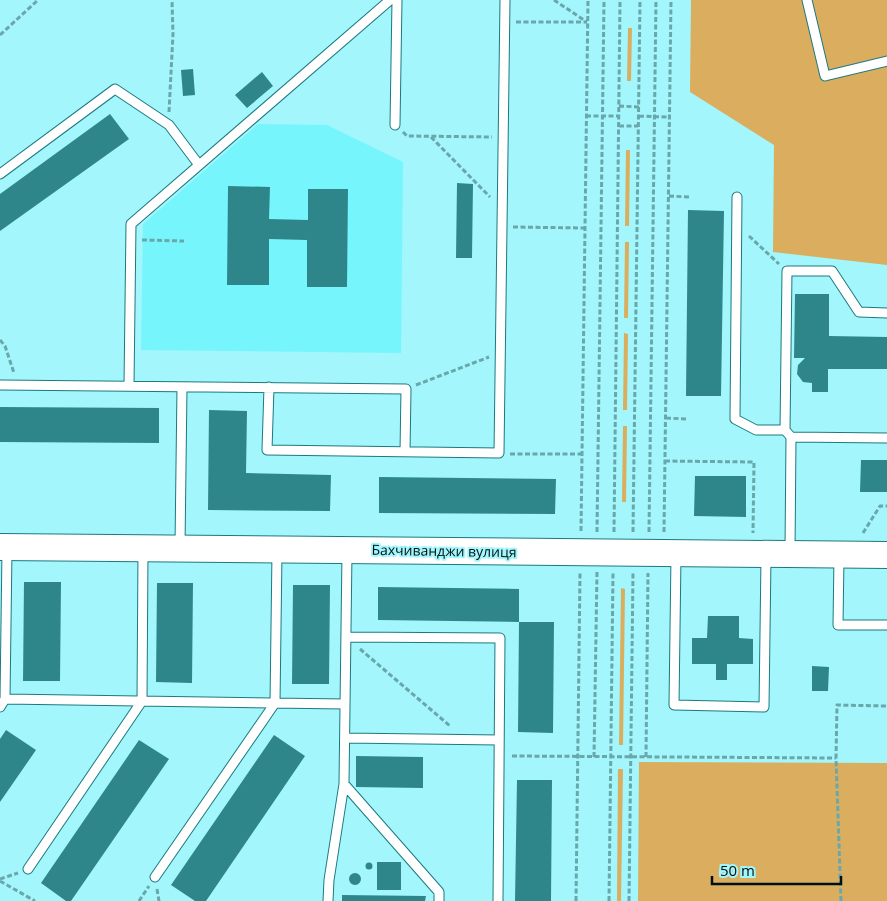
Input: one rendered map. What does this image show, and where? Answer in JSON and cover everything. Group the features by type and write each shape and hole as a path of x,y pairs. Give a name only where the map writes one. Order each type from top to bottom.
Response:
{"street":[{"name":"Бахчиванджи вулиця","path":"4,547 347,550 670,544 770,548 839,555 887,556"}],"lane":[{"path":"129,386 131,224 390,0"},
{"path":"395,125 397,0"},
{"path":"269,387 267,450 499,453 505,0"},
{"path":"808,0 825,76 887,61"},
{"path":"0,174 115,89 169,125 199,165"},
{"path":"737,197 735,419 756,430 788,434 887,438"},
{"path":"670,544 674,706 764,706 770,548 788,434 787,271 832,272 859,312 887,313"},
{"path":"0,385 406,389 405,452"},
{"path":"180,548 182,387"},
{"path":"0,707 6,699 3,629 4,547"},
{"path":"28,869 142,701 144,548"},
{"path":"155,877 275,703 277,549"},
{"path":"328,901 329,880 344,784 347,550"},
{"path":"839,555 838,625 887,625"},
{"path":"346,637 500,638 498,901"},
{"path":"6,699 345,704"},
{"path":"344,738 499,740"},
{"path":"344,784 439,892 438,901"}],"path":[{"path":"0,35 38,0"},
{"path":"169,125 173,34 172,0"},
{"path":"554,0 587,22"},
{"path":"581,534 588,0"},
{"path":"597,534 604,0"},
{"path":"614,535 620,0"},
{"path":"633,535 640,0"},
{"path":"649,535 656,0"},
{"path":"670,544 665,461 671,0"},
{"path":"505,22 587,22"},
{"path":"619,106 639,107"},
{"path":"586,116 619,116"},
{"path":"638,116 670,117"},
{"path":"619,126 638,126"},
{"path":"407,136 504,138"},
{"path":"430,137 502,209"},
{"path":"669,196 688,197"},
{"path":"737,226 787,271"},
{"path":"502,227 585,228"},
{"path":"131,240 184,241"},
{"path":"0,340 18,385"},
{"path":"406,389 501,353"},
{"path":"666,418 686,419"},
{"path":"499,453 582,454"},
{"path":"665,461 754,462 770,548"},
{"path":"861,537 880,506 887,506"},
{"path":"576,901 580,572"},
{"path":"594,757 597,572"},
{"path":"609,901 613,572"},
{"path":"628,901 633,572"},
{"path":"646,757 648,572"},
{"path":"346,637 466,740"},
{"path":"841,901 836,758 837,705 887,706"},
{"path":"499,756 836,758"},
{"path":"0,880 28,869"},
{"path":"139,901 155,877"},
{"path":"0,880 35,901"}],"shaded area":[{"path":"691,0 887,0 887,265 773,252 774,145 690,92"},
{"path":"628,28 632,28 631,81 627,81"},
{"path":"258,124 327,125 403,162 401,353 141,350 143,224"},
{"path":"626,150 630,150 629,226 625,226"},
{"path":"625,242 629,242 628,318 624,318"},
{"path":"624,333 628,334 627,410 623,410"},
{"path":"623,426 627,426 626,502 622,502"},
{"path":"621,588 625,589 623,745 619,745"},
{"path":"639,762 887,763 887,901 638,901"},
{"path":"618,769 623,769 621,901 617,901"}],"building":[{"path":"193,69 195,95 183,96 181,70"},
{"path":"262,72 273,86 247,108 235,95"},
{"path":"110,114 129,139 0,231 0,194"},
{"path":"457,183 473,184 472,258 456,258"},
{"path":"228,186 270,187 269,219 308,220 308,189 348,189 347,287 307,287 307,240 269,239 269,285 227,285"},
{"path":"688,210 724,211 721,396 686,396"},
{"path":"795,294 829,294 829,336 887,337 887,369 828,369 828,392 812,392 812,383 803,382 797,374 798,365 805,358 794,358"},
{"path":"0,407 159,408 159,443 0,442"},
{"path":"209,410 247,411 246,473 331,475 330,511 208,510"},
{"path":"861,460 887,460 887,492 860,492"},
{"path":"695,476 746,476 746,517 694,516"},
{"path":"379,477 556,479 555,514 379,513"},
{"path":"24,582 61,582 60,681 23,681"},
{"path":"157,583 193,583 192,683 156,682"},
{"path":"293,585 330,585 329,684 292,684"},
{"path":"378,587 519,589 519,622 378,620"},
{"path":"708,616 739,616 739,638 753,639 753,664 727,664 727,680 716,680 716,664 692,664 692,638 707,638"},
{"path":"519,622 554,622 553,733 518,732"},
{"path":"812,666 829,667 828,691 812,691"},
{"path":"6,730 36,750 0,802 0,739"},
{"path":"274,735 305,756 206,901 195,901 171,885"},
{"path":"139,740 169,759 71,901 66,901 41,883"},
{"path":"356,756 423,757 423,788 356,787"},
{"path":"517,780 552,780 551,901 515,901"},
{"path":"369,862 373,866 369,870 365,866"},
{"path":"377,862 401,862 401,890 377,890"},
{"path":"353,873 357,873 361,879 357,885 353,885 349,881 349,877"},
{"path":"342,895 426,896 425,901 342,901"}]}
